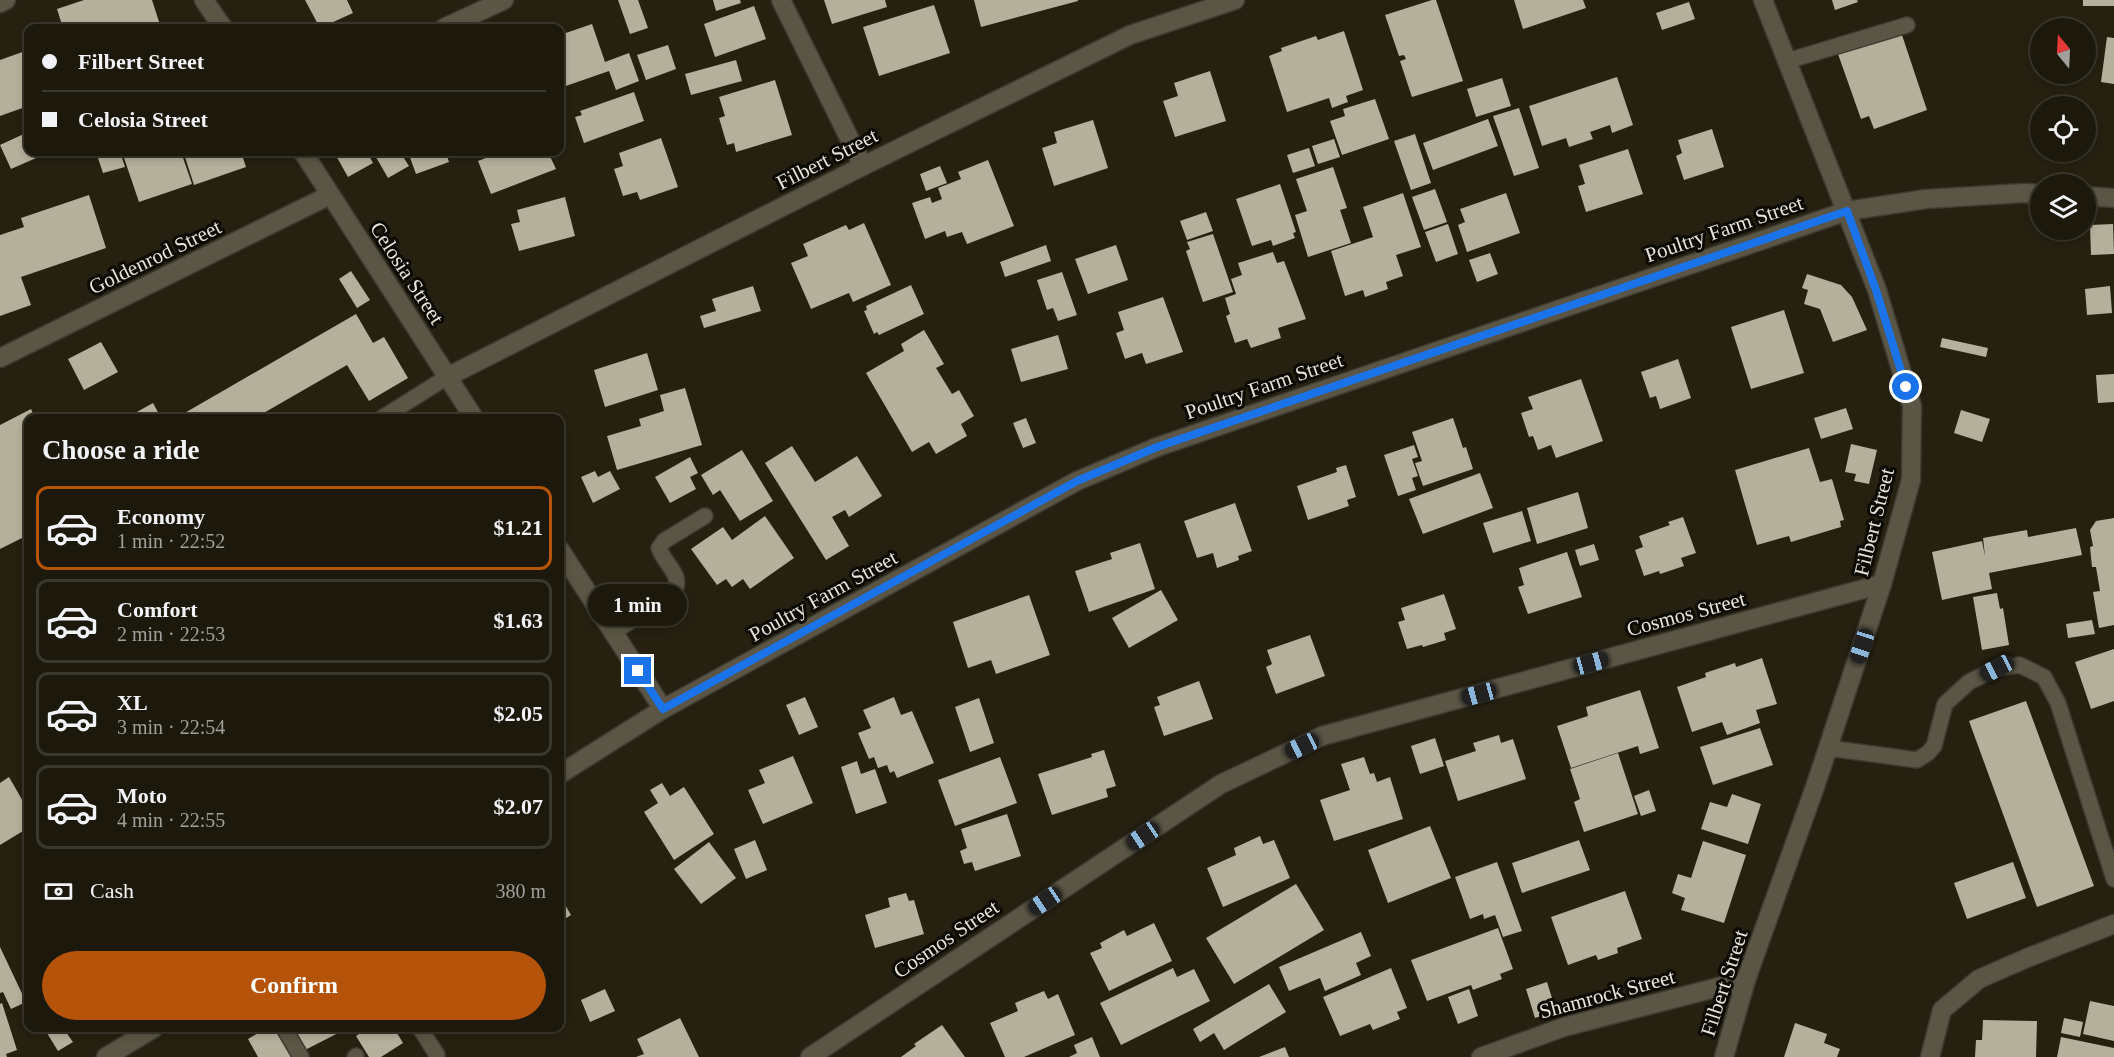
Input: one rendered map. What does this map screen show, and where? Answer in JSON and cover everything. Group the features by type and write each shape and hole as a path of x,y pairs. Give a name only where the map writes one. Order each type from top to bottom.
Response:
{"street":[{"path":"0,3 6,0"},
{"path":"204,0 220,24"},
{"path":"453,24 504,0"},
{"path":"780,0 862,166"},
{"name":"Filbert Street","path":"447,377 862,166 1130,35 1235,0"},
{"name":"Filbert Street","path":"1724,1057 1746,980 1828,748 1882,584 1911,480 1912,406 1876,290 1763,0"},
{"name":"Celosia Street","path":"306,156 471,414"},
{"name":"Poultry Farm Street","path":"564,771 663,709 1077,481 1157,447 1847,211 1926,199 2030,193"},
{"name":"Goldenrod Street","path":"0,358 330,195"},
{"path":"2096,197 2114,198"},
{"path":"564,556 663,709"},
{"name":"Cosmos Street","path":"810,1057 1221,784 1322,736 1882,584"},
{"path":"1930,1057 1942,1010 1979,979 2114,924"},
{"name":"Shamrock Street","path":"1481,1057 1564,1027 1746,980"},
{"path":"106,1057 147,1032"}],"lane":[{"path":"1787,61 1907,25"},
{"path":"388,414 447,377"},
{"path":"614,632 672,594 678,586 677,579 659,548 664,541 705,516"},
{"path":"1828,748 1917,760 1934,746 1945,704 1969,682 1997,668 2020,665 2044,677 2058,703 2114,879"},
{"path":"286,1032 301,1057"},
{"path":"423,1032 437,1055"}],"building":[{"path":"84,0 152,0 160,24 62,24 57,9"},
{"path":"305,0 347,0 353,13 329,24 318,24"},
{"path":"618,0 638,0 648,28 630,34"},
{"path":"713,0 740,0 741,3 716,11"},
{"path":"824,0 885,0 887,7 832,24"},
{"path":"974,0 1078,0 1078,1 981,27"},
{"path":"1436,0 1463,81 1412,97 1400,61 1406,59 1404,55 1399,56 1385,15"},
{"path":"1514,0 1583,0 1586,8 1523,29"},
{"path":"1832,0 1857,0 1858,2 1835,10"},
{"path":"2083,0 2114,0 2114,6 2083,6"},
{"path":"1689,2 1695,19 1662,30 1656,13"},
{"path":"934,5 950,53 879,76 863,27"},
{"path":"754,6 766,39 715,57 704,24"},
{"path":"592,24 605,62 629,53 639,81 616,90 609,71 564,87 564,34"},
{"path":"1344,31 1363,90 1346,96 1348,102 1332,108 1329,98 1287,112 1269,56 1282,51 1281,48 1316,36 1318,40"},
{"path":"1901,32 1927,110 1874,129 1869,116 1861,119 1838,54"},
{"path":"2107,37 2114,38 2114,84 2101,82"},
{"path":"668,45 676,69 646,80 637,55"},
{"path":"24,51 24,107 0,116 0,60"},
{"path":"736,60 742,81 691,95 685,74"},
{"path":"1210,71 1226,121 1175,137 1163,101 1178,96 1174,83"},
{"path":"1617,77 1633,125 1612,133 1610,125 1590,132 1593,139 1569,147 1566,138 1542,146 1529,106"},
{"path":"1502,78 1511,106 1476,117 1467,89"},
{"path":"775,80 792,135 736,152 734,143 727,145 719,118 725,116 719,97"},
{"path":"634,92 644,121 584,143 575,117 582,115 580,111"},
{"path":"1375,99 1389,139 1342,155 1330,121 1345,116 1343,109"},
{"path":"1519,108 1539,168 1514,176 1493,116"},
{"path":"1488,119 1498,146 1433,170 1423,143"},
{"path":"1093,120 1108,168 1054,186 1042,148 1057,143 1054,132"},
{"path":"1712,129 1724,167 1684,180 1676,156 1682,153 1678,140"},
{"path":"24,134 24,156 41,156 11,169 0,145"},
{"path":"1415,134 1431,183 1411,190 1394,141"},
{"path":"661,138 678,187 640,200 637,192 623,196 614,169 623,166 619,153"},
{"path":"1334,139 1340,157 1318,164 1312,146"},
{"path":"1309,148 1315,166 1293,173 1287,155"},
{"path":"1628,149 1643,194 1586,212 1578,186 1585,184 1579,165"},
{"path":"97,156 121,156 125,167 103,173"},
{"path":"123,156 182,156 192,184 139,202"},
{"path":"185,156 242,156 246,167 194,185"},
{"path":"336,156 369,156 373,163 348,177"},
{"path":"375,156 403,156 409,166 388,178"},
{"path":"409,156 447,156 449,162 416,174"},
{"path":"491,156 550,156 556,169 491,194 478,161"},
{"path":"988,160 1014,226 967,244 962,232 947,237 945,231 925,239 912,203 930,197 932,203 942,199 938,188 961,179 958,172"},
{"path":"940,166 947,183 926,191 920,174"},
{"path":"1333,167 1347,208 1340,210 1351,243 1308,257 1295,215 1307,211 1296,179"},
{"path":"1280,184 1296,232 1293,233 1295,238 1273,246 1271,240 1252,246 1236,199"},
{"path":"1435,189 1447,222 1424,230 1412,197"},
{"path":"1403,193 1421,247 1396,255 1403,276 1386,282 1388,289 1365,297 1363,290 1345,296 1331,251 1373,237 1363,207"},
{"path":"1506,193 1520,233 1467,252 1458,225 1465,222 1460,209"},
{"path":"89,195 106,248 21,277 31,305 0,316 0,235 24,227 21,218"},
{"path":"565,197 575,236 519,251 511,224 520,222 517,210"},
{"path":"1206,212 1213,231 1187,240 1180,221"},
{"path":"864,223 891,285 853,302 849,293 811,309 791,263 808,256 803,244 846,225 849,230"},
{"path":"1448,224 1458,254 1436,262 1425,232"},
{"path":"2113,224 2114,254 2091,255 2090,240 2096,240 2096,225"},
{"path":"1213,234 1233,292 1203,302 1186,251 1190,249 1187,242"},
{"path":"1046,245 1051,261 1005,277 1000,262"},
{"path":"1116,245 1128,280 1088,294 1075,259"},
{"path":"1273,252 1277,263 1284,261 1306,319 1278,328 1281,338 1251,348 1247,339 1235,343 1226,316 1230,314 1225,298 1236,294 1231,279 1242,275 1238,263"},
{"path":"1490,253 1498,274 1477,282 1469,260"},
{"path":"351,271 370,300 357,308 339,279"},
{"path":"1062,272 1077,315 1058,321 1053,308 1047,310 1037,280"},
{"path":"1807,274 1841,285 1852,297 1867,330 1833,342 1820,309 1804,304 1808,290 1802,288"},
{"path":"911,285 924,314 879,335 877,332 874,334 864,311 867,310 866,306"},
{"path":"753,286 761,311 704,328 700,316 716,311 712,299"},
{"path":"2110,286 2112,313 2087,315 2085,289"},
{"path":"1163,297 1183,352 1146,364 1142,353 1125,359 1116,333 1124,330 1118,312"},
{"path":"1784,310 1804,373 1751,389 1731,327"},
{"path":"356,314 373,343 384,337 408,378 369,401 347,365 262,414 183,414"},
{"path":"924,330 944,364 936,368 952,394 959,390 974,416 961,424 967,436 936,454 929,442 912,452 866,373 904,351 901,344"},
{"path":"1058,335 1068,369 1021,382 1011,349"},
{"path":"1942,338 1988,348 1986,357 1940,347"},
{"path":"101,342 118,372 84,390 68,359"},
{"path":"647,353 658,390 605,407 594,370"},
{"path":"1678,359 1691,398 1660,409 1656,396 1650,398 1641,372"},
{"path":"2114,374 2114,402 2098,403 2096,375"},
{"path":"1581,379 1603,441 1556,458 1551,445 1538,450 1533,436 1529,437 1521,413 1533,409 1528,397"},
{"path":"685,388 702,445 617,470 607,436 641,426 639,419 664,411 660,395"},
{"path":"153,403 159,414 133,414"},
{"path":"1846,408 1853,429 1821,439 1814,418"},
{"path":"31,409 33,414 24,414 24,537 0,549 0,425"},
{"path":"1961,410 1990,419 1982,442 1954,433"},
{"path":"1026,418 1036,443 1023,448 1013,423"},
{"path":"1453,418 1473,469 1423,486 1415,463 1422,461 1412,432"},
{"path":"1851,444 1877,450 1869,484 1854,481 1856,474 1845,472"},
{"path":"1414,445 1418,457 1412,459 1418,476 1412,478 1416,490 1398,496 1384,455"},
{"path":"792,446 815,482 857,456 882,496 849,517 845,510 832,517 849,546 826,560 765,463"},
{"path":"1809,448 1820,482 1832,479 1844,520 1840,521 1841,527 1791,542 1789,536 1757,545 1735,470"},
{"path":"742,450 773,501 740,521 720,490 713,495 701,475"},
{"path":"690,457 698,473 690,477 696,489 670,503 655,477"},
{"path":"1346,465 1356,497 1347,500 1349,506 1308,520 1297,486 1337,472 1336,468"},
{"path":"595,471 598,477 610,471 620,489 593,503 581,477"},
{"path":"1480,473 1493,508 1423,534 1409,499"},
{"path":"1578,492 1588,528 1537,544 1527,508"},
{"path":"1235,503 1252,551 1238,556 1239,560 1217,568 1213,553 1197,558 1184,521"},
{"path":"1522,511 1531,541 1493,553 1483,523"},
{"path":"765,516 794,558 750,589 743,579 732,587 726,579 717,585 691,549 723,527 732,540"},
{"path":"1683,517 1696,553 1681,558 1684,566 1660,574 1659,571 1644,576 1635,550 1643,547 1639,536 1670,525 1668,522"},
{"path":"2114,518 2114,625 2099,628 2093,592 2100,591 2096,567 2092,567 2090,547 2093,546 2090,530 2096,521"},
{"path":"2076,528 2082,555 1989,573 1992,589 1942,600 1932,552 1982,541 1985,556 1983,538 2027,530 2028,537"},
{"path":"1140,543 1155,589 1089,612 1075,571 1112,559 1110,553"},
{"path":"1594,544 1599,560 1580,566 1575,550"},
{"path":"1567,552 1582,597 1528,614 1518,587 1524,585 1519,568"},
{"path":"1161,590 1178,620 1129,648 1112,618"},
{"path":"1997,593 2000,609 2003,608 2009,645 1982,650 1973,597"},
{"path":"1444,594 1456,629 1444,633 1446,640 1407,649 1398,622 1405,620 1401,608"},
{"path":"1029,595 1050,655 996,674 991,660 968,668 953,622"},
{"path":"2092,620 2095,634 2068,638 2066,624"},
{"path":"1310,635 1325,676 1276,694 1266,667 1272,664 1267,650"},
{"path":"2114,649 2114,701 2091,709 2075,662"},
{"path":"1762,658 1777,704 1756,710 1760,723 1727,735 1722,722 1692,732 1677,687 1706,677 1705,673 1735,663 1736,667"},
{"path":"1199,681 1213,719 1164,736 1154,707 1160,705 1157,697"},
{"path":"1640,690 1659,748 1640,754 1638,746 1571,768 1557,726 1588,716 1586,707"},
{"path":"805,697 818,727 799,735 786,705"},
{"path":"894,697 901,715 912,711 934,763 897,778 894,771 890,773 887,765 878,768 874,757 869,759 858,733 871,728 863,710"},
{"path":"979,698 994,743 970,752 955,707"},
{"path":"2026,701 2094,886 2037,907 1969,721"},
{"path":"1760,728 1773,765 1713,785 1700,747"},
{"path":"1499,735 1501,743 1513,739 1526,779 1458,801 1445,761 1476,751 1473,743"},
{"path":"1435,738 1444,766 1420,774 1411,746"},
{"path":"1104,750 1116,786 1106,789 1108,797 1052,815 1038,774 1092,757 1091,754"},
{"path":"1618,753 1638,814 1584,832 1574,802 1580,799 1570,769"},
{"path":"793,756 813,803 763,824 748,790 765,783 759,770"},
{"path":"1000,757 1017,803 955,826 938,780"},
{"path":"1364,757 1370,774 1374,773 1377,782 1390,777 1403,819 1334,841 1320,800 1350,790 1341,764"},
{"path":"857,761 861,774 875,769 887,803 856,814 841,767"},
{"path":"9,777 24,803 24,830 0,845 0,783"},
{"path":"662,783 670,796 684,787 714,834 674,860 644,812 658,803 650,790"},
{"path":"1649,790 1656,811 1641,816 1634,796"},
{"path":"1732,794 1761,804 1748,844 1701,829 1710,802 1727,807"},
{"path":"1007,814 1021,856 975,871 972,862 964,864 960,851 967,848 961,829"},
{"path":"1430,826 1451,878 1388,903 1368,850"},
{"path":"1260,836 1263,844 1274,840 1290,878 1223,907 1207,868 1236,855 1234,848"},
{"path":"755,840 767,870 746,879 734,849"},
{"path":"1579,840 1590,870 1522,893 1512,863"},
{"path":"1703,841 1746,855 1724,923 1681,910 1685,898 1672,893 1678,874 1691,878"},
{"path":"709,842 736,878 701,904 674,869"},
{"path":"1497,862 1522,931 1503,937 1495,915 1484,919 1483,914 1470,919 1455,877"},
{"path":"2013,862 2026,898 1967,919 1954,883"},
{"path":"1296,884 1324,930 1234,984 1206,938"},
{"path":"1625,891 1642,939 1617,948 1618,953 1598,960 1596,955 1568,965 1551,917"},
{"path":"906,893 909,901 914,900 924,934 875,948 865,915 890,907 888,898"},
{"path":"564,903 571,915 564,919"},
{"path":"1154,923 1172,961 1109,991 1090,953 1102,948 1100,943 1124,930 1127,936"},
{"path":"1498,928 1513,969 1500,974 1502,979 1473,990 1471,985 1427,1001 1411,960"},
{"path":"1361,932 1371,956 1356,963 1361,975 1325,991 1320,978 1289,991 1279,967"},
{"path":"0,947 24,998 24,1003 11,1009 3,992 0,993"},
{"path":"1173,968 1177,977 1194,969 1210,1001 1121,1045 1100,1003"},
{"path":"1391,968 1407,1008 1397,1012 1400,1019 1373,1030 1370,1024 1340,1036 1323,997"},
{"path":"1547,982 1556,1011 1535,1018 1526,989"},
{"path":"1269,984 1286,1012 1224,1050 1214,1033 1200,1042 1193,1029"},
{"path":"605,989 615,1011 590,1022 581,1000"},
{"path":"1469,989 1478,1016 1458,1024 1448,997"},
{"path":"1044,991 1048,999 1058,994 1075,1035 1024,1057 1005,1057 990,1023 1018,1011 1015,1003"},
{"path":"2090,1001 2114,1006 2114,1041 2083,1034"},
{"path":"2,1003 17,1050 6,1054 7,1057 0,1057 0,1004"},
{"path":"680,1018 699,1057 636,1057 644,1054 637,1039"},
{"path":"2064,1018 2083,1022 2080,1037 2061,1033"},
{"path":"1983,1020 2037,1021 2036,1057 1975,1057 1976,1040 1982,1040"},
{"path":"1795,1023 1827,1034 1824,1043 1840,1049 1837,1057 1784,1057"},
{"path":"942,1025 965,1057 901,1057 916,1046 914,1044"},
{"path":"66,1032 73,1042 58,1051 47,1033"},
{"path":"260,1032 277,1032 292,1057 258,1057 248,1039"},
{"path":"296,1032 340,1032 305,1050"},
{"path":"362,1032 396,1032 403,1043 381,1057 369,1057 356,1036"},
{"path":"1092,1037 1100,1057 1069,1057 1077,1053 1074,1045"},
{"path":"2061,1037 2114,1048 2114,1057 2057,1057"},
{"path":"1285,1047 1289,1057 1259,1057"}],"route":[{"path":"638,671 663,709 1077,481 1157,447 1847,211 1876,290 1906,387"}]}
